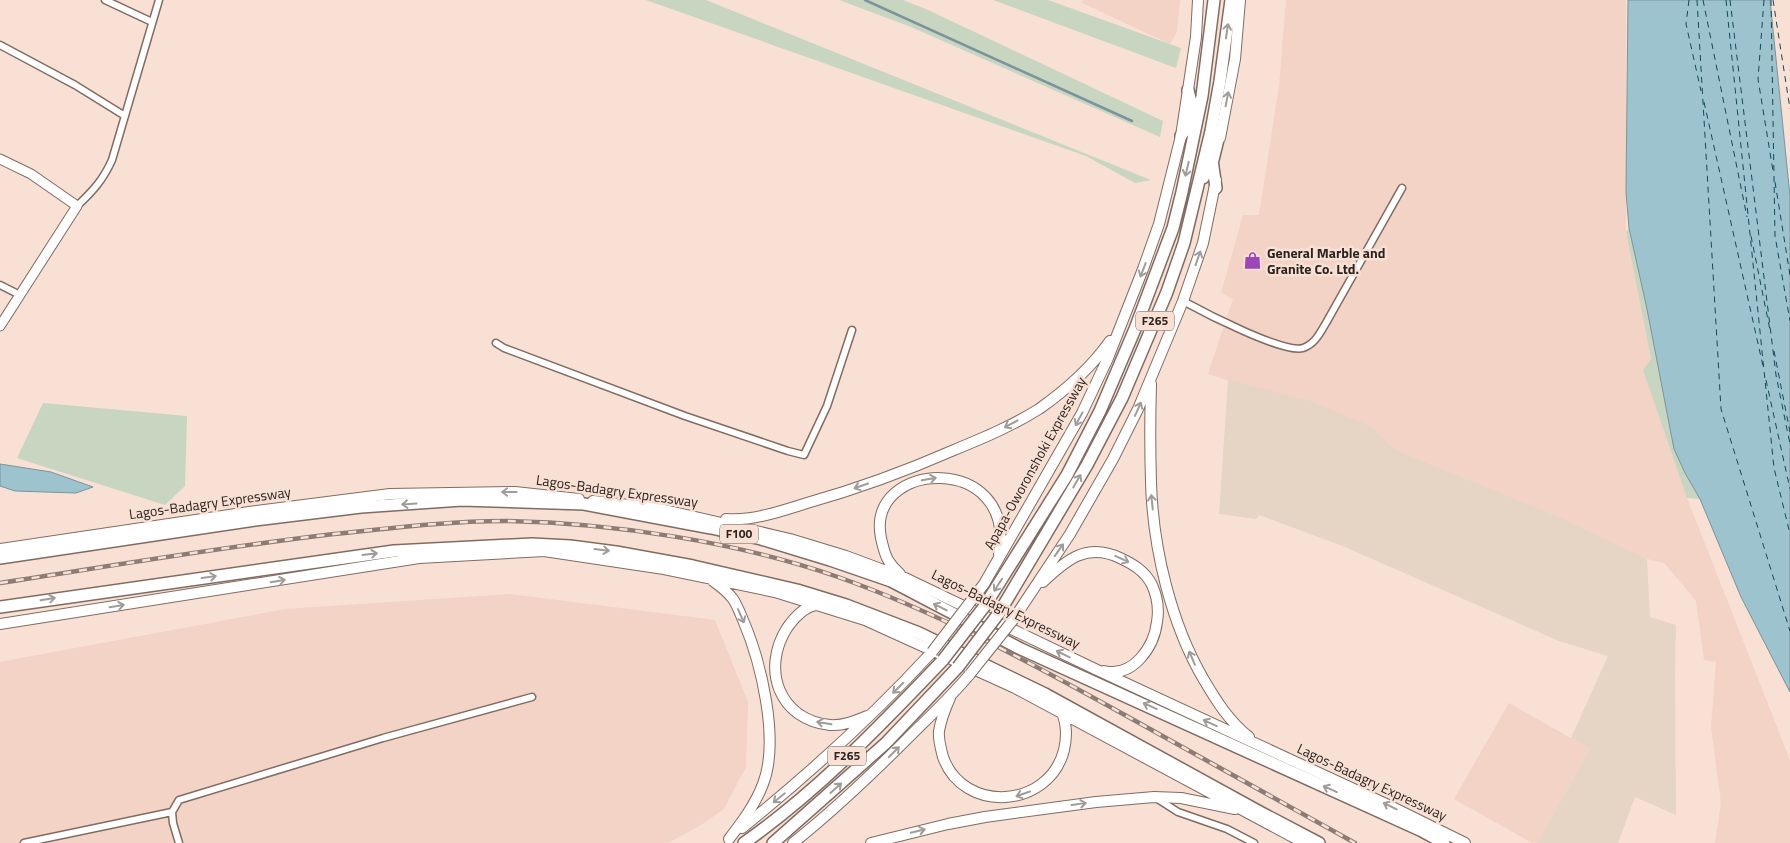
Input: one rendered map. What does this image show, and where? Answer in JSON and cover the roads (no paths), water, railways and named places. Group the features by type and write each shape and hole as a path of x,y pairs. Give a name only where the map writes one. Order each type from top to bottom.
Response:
{"highway":[{"name":"Apapa-Oworonshoki Expressway","path":"744,843 800,798 876,730 943,660 984,607 1067,475 1100,411 1135,329 1173,228 1202,96 1214,0"},
{"name":"F265","path":"773,843 886,742 958,667 999,613 1087,465 1122,398 1167,292 1184,243 1214,129 1231,0"},
{"path":"1188,90 1195,127"},
{"path":"1181,136 1195,127 1214,129 1212,164 1216,188"},
{"path":"1198,186 1212,164"},
{"name":"Lagos-Badagry Expressway","path":"0,558 254,520 361,507 462,500 584,504 711,528 761,539 813,554 891,581 1021,648 1422,830 1444,843"},
{"path":"0,607 394,552 532,544 570,546 616,552 693,566 797,590 846,605 919,633 1045,694 1319,843"}],"main road":[{"name":"Apapa-Oworonshoki Expressway","path":"726,841 792,788 851,735 932,652 984,584 1082,413 1103,370 1143,270 1159,224 1181,136 1196,37 1198,0"},
{"path":"1035,590 1113,459 1151,378 1183,301 1203,243 1216,188 1214,129 1234,60 1240,0"},
{"path":"696,516 745,519 780,511 889,477 985,437 1038,409 1082,374 1110,342 1122,321"},
{"path":"1151,378 1151,485 1159,562 1177,620 1196,666 1226,715 1243,732 1266,749"},
{"path":"905,578 889,564 885,556 879,526 886,504 898,489 933,477 956,479 972,486 986,498 997,515 1000,530 997,562"},
{"name":"Lagos-Badagry Expressway","path":"0,549 250,512 390,494 515,492 656,508 696,516 790,539 846,556 905,578 1465,843"},
{"path":"0,624 419,558 544,551 664,569 775,592 874,624 1015,688 1304,843"},
{"path":"793,843 847,798 950,698 1035,590 1061,564 1078,554 1108,552 1136,566 1151,584 1157,605 1157,623 1145,654 1136,663 1128,668 1111,673 1095,669"},
{"path":"710,580 734,600 751,638 758,664 769,730 769,758 764,783 753,806 726,841"},
{"path":"816,605 804,610 792,620 782,636 775,666 780,693 790,706 802,716 817,723 847,724 871,715"},
{"path":"950,698 942,717 939,732 941,750 946,766 954,776 968,787 985,795 1006,798 1023,795 1041,786 1053,773 1061,759 1065,742 1066,726 1062,713"},
{"path":"871,843 985,816 1154,796 1199,801 1245,810"}],"street":[{"path":"105,0 152,22"},
{"path":"0,326 77,206 97,188 105,176 112,160 159,0"},
{"path":"0,45 75,85 125,116"},
{"path":"0,159 31,174 77,206"},
{"path":"1183,301 1219,321 1255,336 1292,349 1301,349 1308,346 1316,339 1326,323 1402,188"},
{"path":"0,286 20,295"},
{"path":"496,343 504,348 685,416 804,455 827,406 852,330"},
{"path":"179,843 172,812 179,800 383,738 532,697"},
{"path":"1154,796 1178,812 1227,830 1254,843"},
{"path":"24,843 172,812"}],"water":[{"path":"1628,0 1770,0 1790,196 1790,692 1741,597 1700,499 1674,449 1629,228 1626,192"},
{"path":"0,464 51,472 93,487 76,493 15,491 0,486"}],"waterway":[{"path":"865,0 1132,121"}],"railway":[{"path":"0,583 292,539 463,522 506,521 589,526 632,530 717,544 838,577 947,622 1054,676 1355,843"}],"place":[{"name":"General Marble and Granite Co. Ltd.","path":"1253,261"}]}
